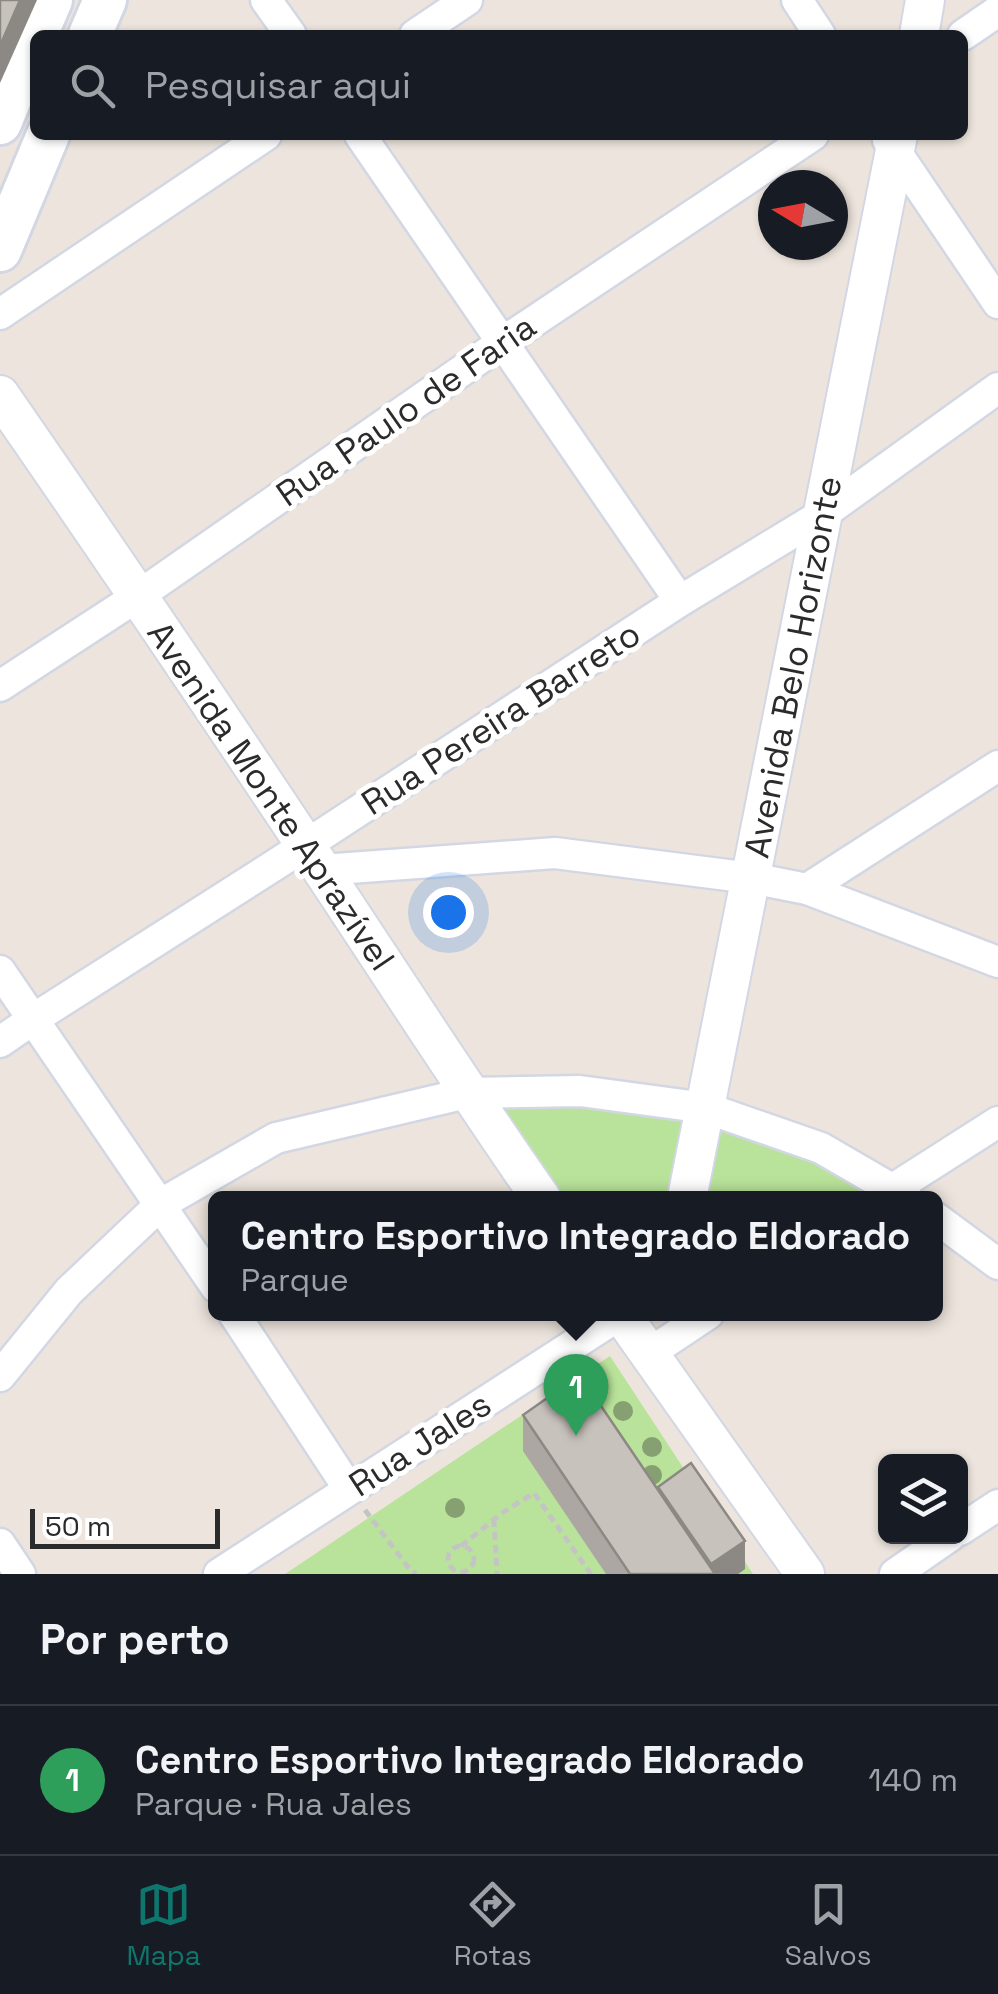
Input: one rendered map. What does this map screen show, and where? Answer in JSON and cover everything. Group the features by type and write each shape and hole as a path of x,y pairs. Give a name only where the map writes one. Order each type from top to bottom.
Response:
{"main road":[{"path":"38,30 51,0"},
{"path":"92,30 105,0"},
{"path":"0,122 30,50"},
{"path":"0,250 46,140"}],"street":[{"path":"266,0 287,30"},
{"path":"422,30 467,0"},
{"path":"797,0 817,30"},
{"path":"920,30 926,0"},
{"path":"968,32 998,12"},
{"path":"0,314 259,140"},
{"path":"363,140 680,601"},
{"name":"Rua Paulo de Faria","path":"0,686 806,140"},
{"path":"893,140 998,303"},
{"name":"Avenida Belo Horizonte","path":"688,1191 893,140"},
{"name":"Rua Pereira Barreto","path":"0,1042 314,858 680,601 823,514 998,388"},
{"name":"Avenida Monte Aprazível","path":"0,394 536,1191"},
{"path":"807,890 998,766"},
{"path":"314,858 554,853 751,878 807,890 998,962"},
{"path":"0,971 208,1275"},
{"path":"0,1376 69,1291 161,1204 276,1138 467,1093 580,1091 706,1108 821,1148 887,1191"},
{"path":"899,1191 998,1122"},
{"path":"943,1223 998,1264"},
{"path":"239,1321 349,1489"},
{"name":"Rua Jales","path":"220,1574 611,1321"},
{"path":"627,1321 805,1574"},
{"path":"648,1354 698,1321"},
{"path":"968,1525 998,1505"},
{"path":"0,1544 20,1574"},
{"path":"894,1574 938,1544"}],"path":[{"path":"462,1546 469,1549 474,1560 462,1573 448,1560 451,1552 534,1493 590,1574"},
{"path":"370,1516 416,1574"},
{"path":"494,1519 497,1574"}],"green space":[{"path":"471,1094 703,1110 686,1191 538,1191"},
{"path":"707,1111 820,1150 868,1191 690,1191"},
{"path":"610,1356 753,1574 285,1574"}],"building":[{"path":"0,0 20,0 0,46"},
{"path":"580,1375 715,1574 630,1574 523,1415"},
{"path":"691,1463 745,1541 711,1564 658,1487"}],"place":[{"name":"Centro Esportivo Integrado Eldorado","path":"576,1436"}]}
